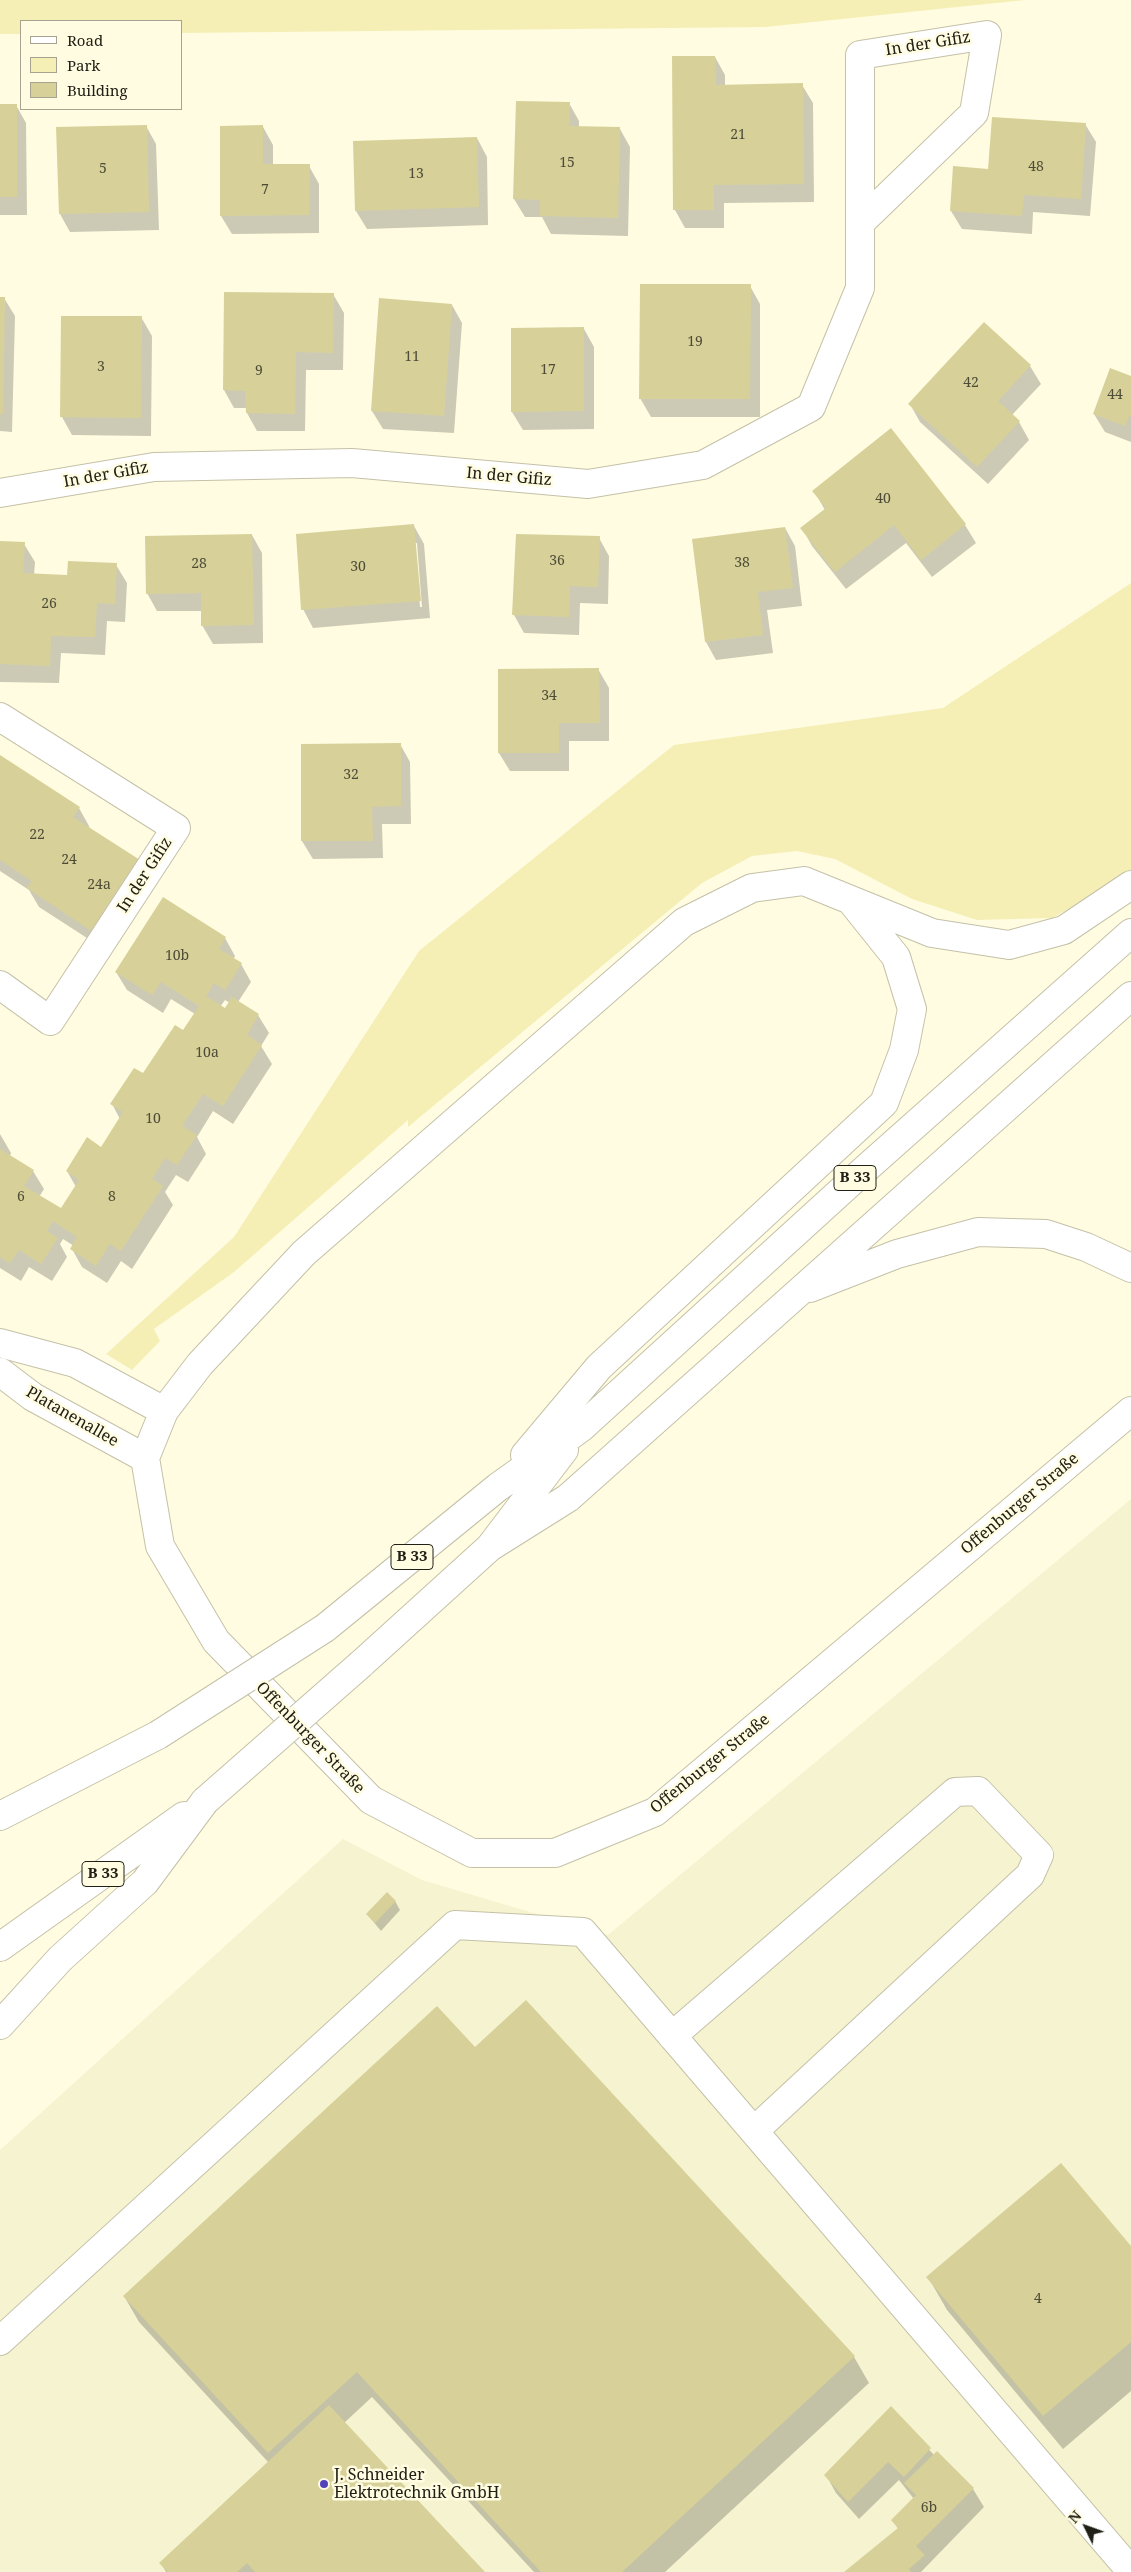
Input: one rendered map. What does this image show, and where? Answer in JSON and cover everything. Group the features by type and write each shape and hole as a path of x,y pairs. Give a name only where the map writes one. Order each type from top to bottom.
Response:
{"main road":[{"name":"In der Gifiz","path":"0,493 154,467 352,463 588,484 703,464 812,407 860,288 860,223 860,55 987,35 974,113 860,223"},
{"name":"In der Gifiz","path":"0,717 176,828 50,1021 0,985"},
{"name":"Offenburger Straße","path":"1131,885 1064,930 1009,945 932,933 850,898 804,881 752,888 684,922 304,1252 200,1364 164,1411 146,1458 160,1546 216,1641 371,1800 472,1853 555,1853 655,1812 1131,1410"},
{"path":"498,1487 599,1367 884,1104 904,1050 912,1009 896,957 850,898"},
{"name":"B 33","path":"0,1816 158,1736 325,1628 498,1487 582,1427 862,1172 1131,933"},
{"name":"B 33","path":"0,1947 205,1801 361,1664 490,1547 568,1498 793,1295 1131,996"},
{"path":"793,1295 897,1254 978,1232 1046,1234 1086,1247 1131,1268"},
{"path":"0,1343 75,1363 164,1411"},
{"name":"Platanenallee","path":"0,1372 33,1397 146,1458"},
{"name":"B 33","path":"490,1547 582,1427"},
{"path":"672,2036 955,1792 978,1791 1039,1855 1030,1875 754,2132"},
{"path":"0,2025 60,1959 145,1882 205,1801"},
{"path":"0,2342 455,1925 583,1932 1131,2571"}],"shaded area":[{"path":"1131,1499 1131,2572 0,2572 0,2150 343,1839 422,1880 608,1935"}],"green space":[{"path":"0,0 1025,0 765,27 182,33 182,20 20,20 20,34 0,34"},
{"path":"1131,583 1131,871 1119,881 1052,918 977,920 912,899 835,859 797,851 752,856 702,883 408,1127 408,1120 234,1272 154,1329 160,1341 132,1370 106,1354 234,1237 419,951 674,745 943,708"}],"building":[{"path":"672,56 715,56 716,85 803,83 804,184 714,185 714,210 673,210"},
{"path":"516,101 570,102 569,126 620,127 618,218 540,216 540,200 513,199"},
{"path":"0,104 17,104 17,197 0,197"},
{"path":"992,117 1086,123 1081,199 1024,195 1022,216 950,211 953,166 988,169"},
{"path":"147,125 149,212 59,214 56,127"},
{"path":"263,125 263,164 310,164 309,215 220,216 220,126"},
{"path":"477,137 479,207 355,211 353,141"},
{"path":"640,284 751,284 750,399 639,399"},
{"path":"224,292 334,293 333,353 296,352 295,414 246,413 245,391 223,390"},
{"path":"0,297 5,297 3,414 0,414"},
{"path":"379,298 452,304 444,416 371,411"},
{"path":"61,316 142,316 141,418 60,417"},
{"path":"984,322 1031,365 998,401 1020,421 977,467 908,404"},
{"path":"584,327 584,411 511,412 511,328"},
{"path":"1110,368 1131,376 1131,417 1129,416 1125,426 1093,414"},
{"path":"891,428 966,524 921,560 894,525 835,572 800,528 826,508 812,491"},
{"path":"414,524 421,601 301,610 296,534"},
{"path":"785,527 793,588 758,592 763,635 705,642 692,539"},
{"path":"252,534 254,625 201,626 201,593 146,594 145,536"},
{"path":"516,534 600,536 598,587 570,586 569,617 512,615"},
{"path":"0,541 25,542 23,573 67,575 68,561 117,563 115,604 97,603 95,637 51,636 50,666 0,664"},
{"path":"599,668 600,723 559,723 559,753 498,753 498,669"},
{"path":"401,743 401,806 372,807 373,841 301,841 301,744"},
{"path":"0,755 80,807 73,817 140,860 93,932 27,888 32,881 0,860"},
{"path":"163,897 226,937 219,949 242,963 225,990 214,983 206,996 225,1008 232,997 259,1014 247,1035 262,1045 223,1106 203,1094 182,1126 197,1135 177,1165 165,1158 152,1179 163,1186 121,1251 110,1244 96,1266 70,1249 77,1237 53,1221 47,1231 58,1238 41,1264 19,1250 10,1263 0,1257 0,1149 34,1170 24,1186 61,1208 79,1180 66,1171 87,1137 101,1147 123,1112 110,1104 134,1068 143,1073 175,1025 183,1030 199,1006 161,982 152,995 115,972"},
{"path":"387,1892 396,1901 375,1923 366,1914"},
{"path":"526,2000 855,2356 622,2572 541,2572 357,2372 268,2453 123,2296 437,2006 475,2047"},
{"path":"1061,2163 1131,2246 1131,2342 1043,2416 926,2277"},
{"name":"J. Schneider Elektrotechnik GmbH","path":"329,2405 485,2572 255,2572 247,2563 237,2572 168,2572 159,2563"},
{"path":"891,2406 931,2448 904,2477 888,2462 848,2502 824,2475"},
{"path":"937,2451 974,2488 916,2546 925,2555 909,2569 911,2572 844,2572 898,2528 891,2520 916,2495 904,2483"}],"place":[{"name":"J. Schneider Elektrotechnik GmbH","path":"324,2484"}]}
